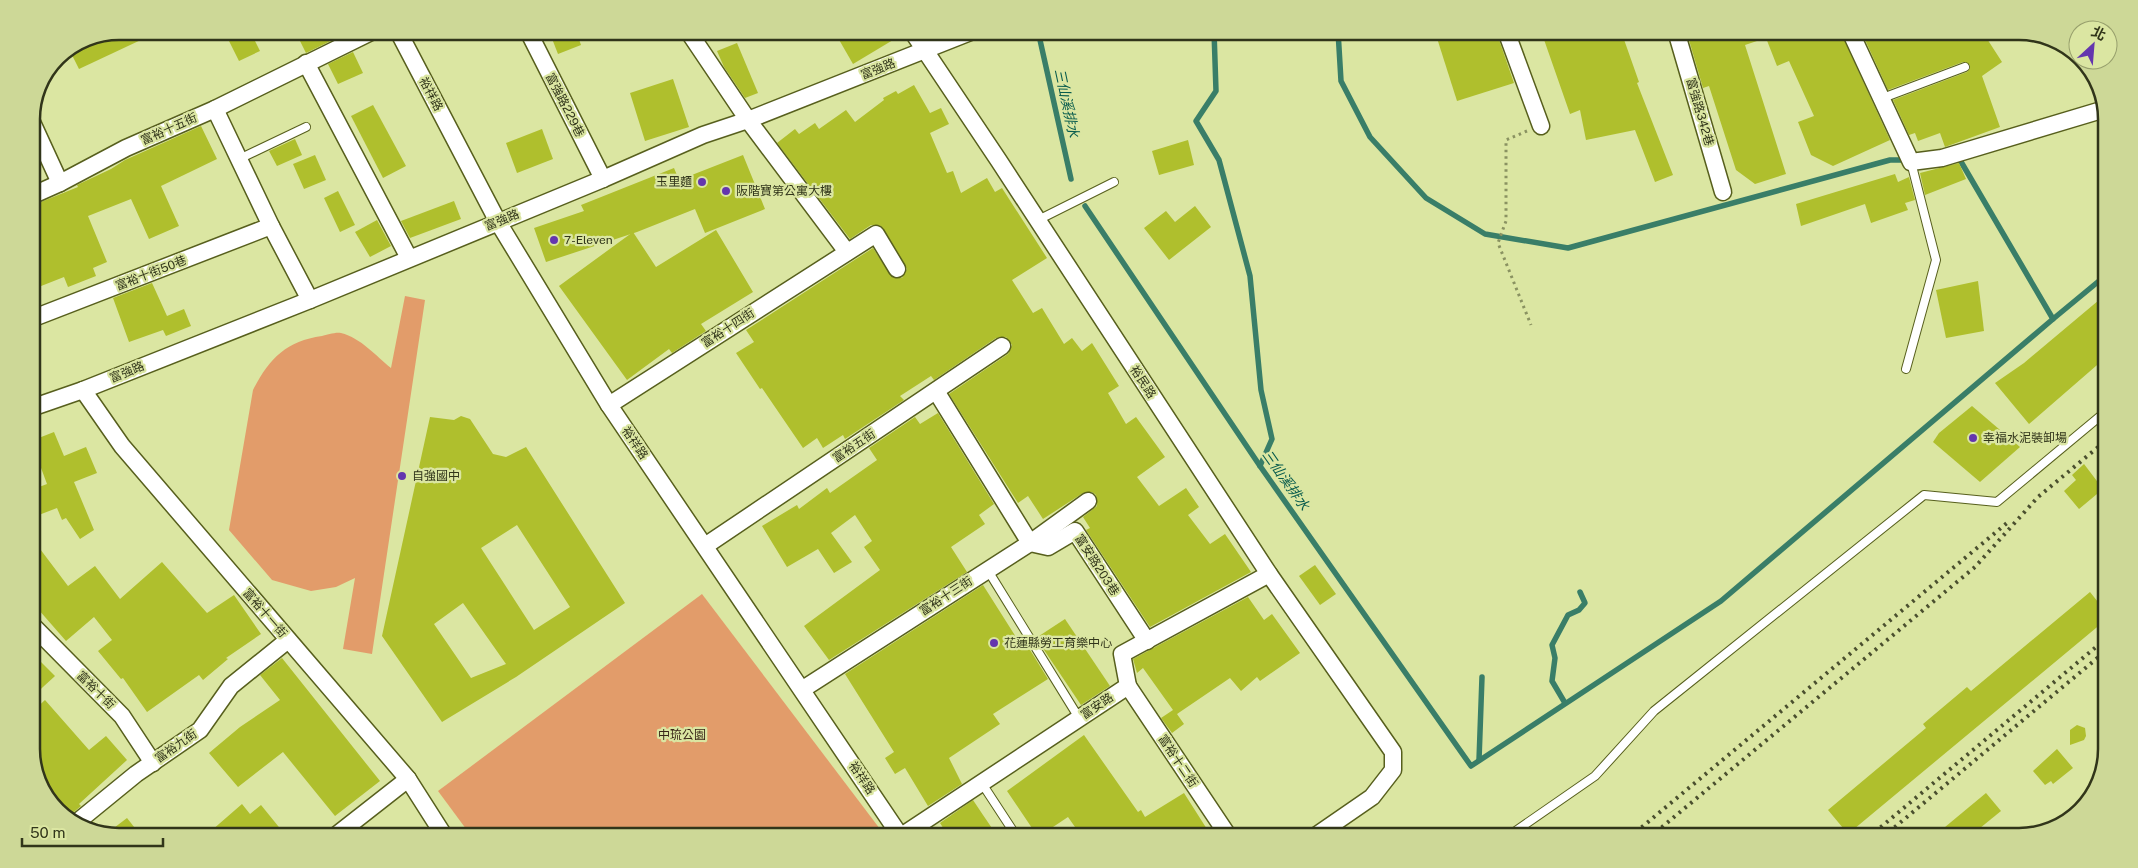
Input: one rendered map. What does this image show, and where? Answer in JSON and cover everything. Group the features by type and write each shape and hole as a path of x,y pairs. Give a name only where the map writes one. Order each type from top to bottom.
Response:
{"street":[{"path":"354,40 306,63 409,258"},
{"name":"裕祥路","path":"403,40 498,222 608,405 803,689 896,828"},
{"name":"富強路229巷","path":"533,40 603,179"},
{"path":"694,40 748,120 847,252"},
{"name":"裕民路","path":"918,40 1269,574 1393,752 1393,770 1372,797 1327,828"},
{"name":"富強路","path":"40,405 310,300 603,179 704,135 748,120 950,40"},
{"path":"1509,40 1542,126"},
{"name":"富強路342巷","path":"1679,40 1724,192"},
{"path":"1854,40 1911,162 1942,158 2098,111"},
{"name":"富裕十五街","path":"40,192 60,184 126,148 215,109 306,63"},
{"path":"215,109 271,226 310,300"},
{"path":"40,140 60,184"},
{"name":"富裕十街50巷","path":"40,316 271,226"},
{"name":"富裕十四街","path":"608,405 876,234 897,269"},
{"name":"富裕五街","path":"705,546 1002,346"},
{"name":"富裕十一街","path":"83,390 122,446 408,779 439,828"},
{"path":"936,391 1030,543"},
{"name":"富裕十三街","path":"803,689 1030,543 1088,501"},
{"name":"富安路203巷","path":"1030,543 1048,548 1075,531 1147,641"},
{"path":"1128,686 1122,654 1269,574"},
{"name":"富裕十街","path":"40,632 122,716 152,763"},
{"name":"富裕九街","path":"82,819 152,763 200,730 231,686 288,640"},
{"name":"富安路","path":"913,828 1128,686"},
{"name":"富裕十二街","path":"1128,686 1223,828"},
{"path":"345,828 408,779"}],"lane":[{"path":"1880,99 1965,67"},
{"path":"239,159 306,128"},
{"path":"1906,369 1936,260 1911,162"},
{"path":"1038,220 1114,182"},
{"path":"1520,828 1595,776 1654,711 1924,495 1997,502 2098,418"},
{"path":"987,569 1079,718"},
{"path":"981,782 1011,828"}],"path":[{"path":"1531,325 1498,243 1506,221 1506,140 1542,126"}],"green space":[{"path":"405,296 425,300 372,654 343,649 355,578 336,587 311,591 272,580 229,530 253,390 265,369 280,353 298,342 334,333 348,335 362,343 391,368"},
{"name":"中琉公園","path":"702,594 879,828 465,828 438,791"}],"building":[{"path":"119,40 141,40 79,69 72,55 89,46"},
{"path":"228,40 254,40 260,51 239,61"},
{"path":"300,40 333,40 306,53"},
{"path":"553,40 579,40 581,45 558,54"},
{"path":"839,40 893,40 853,64"},
{"path":"1438,40 1499,40 1514,83 1457,101"},
{"path":"1544,40 1624,40 1639,82 1637,83 1673,175 1655,182 1635,130 1586,140 1580,110 1570,114"},
{"path":"1689,40 1760,40 1745,45 1786,174 1755,184 1736,170 1709,86 1703,88"},
{"path":"1767,40 1844,40 1890,140 1833,166 1811,155 1798,122 1814,116 1789,61 1777,66"},
{"path":"1865,40 1988,40 2002,62 1982,76 2000,127 1945,147 1940,133 1918,141 1915,133 1909,135 1893,100 1967,72 1970,65 1963,62 1888,90"},
{"path":"737,43 758,93 745,98 724,67 717,51"},
{"path":"353,52 363,73 338,84 328,64"},
{"path":"673,79 689,127 645,141 630,93"},
{"path":"914,85 930,113 941,108 949,124 930,133 947,173 953,171 961,193 987,178 995,192 1002,188 1047,258 1012,280 1033,313 1042,308 1064,344 1072,338 1082,351 1092,343 1119,386 1108,393 1126,424 1136,417 1165,457 1137,477 1159,506 1186,488 1199,507 1188,515 1210,544 1225,534 1251,572 1150,627 1086,530 1090,528 1083,517 1097,506 1096,495 1092,492 1083,493 1043,519 1028,496 1018,503 949,394 1008,354 1012,345 1006,337 996,338 934,380 931,376 900,396 904,400 845,439 843,435 823,448 817,438 803,448 762,388 760,389 736,353 754,342 746,330 873,248 892,277 902,278 907,269 881,226 871,225 850,239 777,143 795,129 799,134 815,123 819,129 846,110 855,122 884,100 883,98 896,91 898,94"},
{"path":"373,105 406,166 383,178 351,116"},
{"path":"201,126 217,159 161,186 179,226 149,239 131,199 88,216 107,262 93,268 96,276 68,287 64,277 40,286 40,202 78,187 77,185 111,169 125,160"},
{"path":"542,129 553,159 517,173 506,143"},
{"path":"295,139 302,155 277,166 269,151"},
{"path":"1188,140 1194,165 1159,175 1152,151"},
{"path":"315,155 326,180 304,189 293,164"},
{"path":"743,155 765,209 705,233 695,209 637,232 546,262 534,228 584,211 581,205 674,168 679,180"},
{"path":"1959,163 1966,179 1925,195 1920,173"},
{"path":"1895,174 1898,182 1909,177 1915,200 1905,203 1908,210 1871,223 1865,204 1801,226 1796,204"},
{"path":"338,191 355,225 340,232 324,198"},
{"path":"454,201 461,219 410,238 401,221"},
{"path":"1195,206 1211,227 1169,260 1144,228 1166,211 1175,222"},
{"path":"377,220 391,246 370,257 355,232"},
{"path":"716,230 753,292 701,324 706,331 672,353 669,349 627,380 559,286 633,232 656,267"},
{"path":"1978,281 1984,331 1946,338 1936,290"},
{"path":"152,283 167,316 184,309 191,326 166,336 163,330 129,342 113,298"},
{"path":"2098,301 2098,364 2029,424 1995,383 2024,363"},
{"name":"幸福水泥裝卸場","path":"1972,406 2020,447 1980,482 1933,442 1939,433"},
{"path":"938,413 994,504 979,515 985,524 951,547 967,572 829,660 804,626 880,570 864,547 872,541 855,515 831,533 852,562 834,573 818,549 787,567 762,526 797,505 799,509 827,488 830,493 877,460 869,448 915,417 920,424"},
{"path":"461,416 470,419 493,454 506,457 526,447 625,603 516,677 442,722 382,636 430,417 454,420","holes":["517,525 570,607 534,630 481,548","463,603 506,664 471,678 434,624"]},
{"path":"54,432 64,456 86,447 97,473 74,482 94,530 80,539 66,518 62,520 57,508 40,515 40,487 47,484 40,465 40,437"},
{"path":"2084,464 2098,482 2098,493 2079,509 2064,491 2076,480 2072,475"},
{"path":"40,549 68,586 95,566 120,599 162,562 207,613 234,595 261,634 226,658 228,659 203,680 199,675 147,712 123,678 121,679 98,651 112,640 94,617 66,641 40,611"},
{"path":"1315,565 1336,594 1320,605 1299,576"},
{"path":"983,585 1023,648 1027,645 1048,679 993,714 1000,724 949,758 962,784 928,806 905,768 895,774 885,758 894,752 845,674"},
{"path":"2090,592 2098,602 2098,626 1855,828 1843,828 1828,810 1926,728 1923,724 1967,687 1971,691"},
{"path":"1248,597 1264,620 1272,614 1300,653 1260,681 1257,677 1241,691 1230,678 1177,714 1184,724 1172,733 1161,718 1173,710 1143,668 1137,673 1133,659"},
{"path":"1065,619 1110,686 1081,705 1036,638"},
{"path":"282,658 380,781 335,816 283,752 238,787 209,753 240,727 280,700 260,675"},
{"path":"40,661 55,676 40,690"},
{"path":"45,700 89,750 106,736 127,760 79,804 81,806 73,813 56,797 46,779 40,754 40,705"},
{"path":"2077,725 2085,728 2086,736 2084,740 2070,745 2070,730"},
{"path":"1084,735 1138,812 1141,810 1145,817 1184,793 1206,828 1076,828 1068,817 1052,828 1032,828 1007,791"},
{"path":"2057,749 2073,768 2053,784 2051,781 2045,785 2033,771"},
{"path":"1986,793 2001,811 1980,828 1944,828"},
{"path":"973,800 992,828 943,828 940,823"},
{"path":"242,804 250,814 261,805 280,828 214,828"},
{"path":"127,818 135,828 119,828 114,828"}],"waterway":[{"name":"三仙溪排水","path":"1040,40 1071,179"},
{"path":"1214,40 1216,91 1196,121 1219,160 1250,276 1261,390 1272,439 1260,466"},
{"path":"1339,40 1341,81 1370,137 1426,198 1485,234 1568,248 1890,160 1908,160"},
{"path":"1954,160 1960,160 2053,319 2098,282"},
{"path":"1085,206 1260,466 1471,766 1721,601 2053,319"},
{"path":"1565,703 1552,681 1555,658 1552,645 1568,615 1579,610 1585,603 1580,592"},
{"path":"1479,760 1482,677"}],"railway":[{"path":"1661,828 1975,567 2038,497 2098,447"},
{"path":"1641,828 2007,523"},
{"path":"1880,828 2098,645"},
{"path":"1894,828 2098,658"}],"place":[{"name":"玉里麵","path":"702,182"},
{"name":"阪階寶第公寓大樓","path":"726,191"},
{"name":"7-Eleven","path":"554,240"},
{"name":"幸福水泥裝卸場","path":"1973,438"},
{"name":"自強國中","path":"402,476"},
{"name":"花蓮縣勞工育樂中心","path":"994,643"}]}
